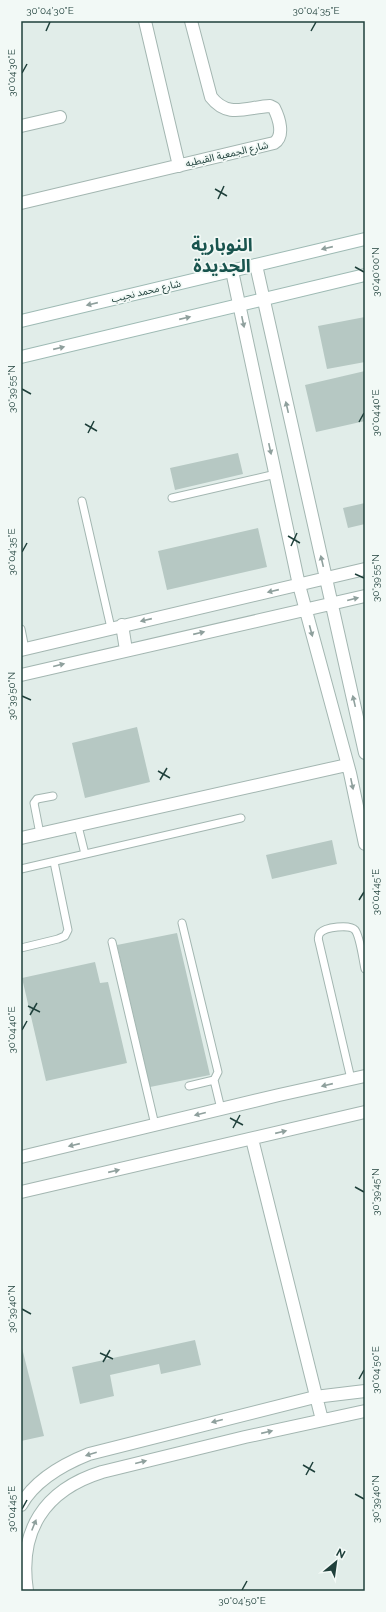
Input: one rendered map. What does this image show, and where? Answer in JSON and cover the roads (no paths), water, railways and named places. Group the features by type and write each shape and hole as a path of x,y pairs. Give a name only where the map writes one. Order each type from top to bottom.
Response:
{"street":[{"path":"144,21 179,166"},
{"name":"شارع الجمعية القبطيه","path":"21,204 274,143 280,137 274,108 270,106 237,111 226,109 216,104 208,89 191,21"},
{"path":"21,126 60,117"},
{"name":"شارع محمد نجيب","path":"21,321 365,239"},
{"path":"256,265 365,753"},
{"path":"232,271 305,608 347,765 364,836"},
{"path":"21,357 365,275"},
{"path":"23,650 365,569"},
{"path":"21,675 305,608 332,604 365,596"},
{"path":"116,627 126,650"},
{"path":"21,838 347,765"},
{"path":"21,1157 365,1076"},
{"path":"21,1192 365,1112"},
{"path":"252,1139 315,1397 322,1420"},
{"path":"21,1504 34,1487 46,1477 74,1460 89,1454 315,1397 365,1391"},
{"path":"27,1591 25,1561 28,1541 36,1520 57,1494 70,1485 88,1476 102,1472 244,1437 365,1411"},
{"path":"238,1416 244,1437"}],"lane":[{"path":"172,498 276,474"},
{"path":"82,501 116,627"},
{"path":"21,629 23,650"},
{"path":"40,834 34,803 37,799 54,796"},
{"path":"21,869 241,818"},
{"path":"78,826 85,854"},
{"path":"21,948 58,939 65,936 68,930 54,862"},
{"path":"182,923 218,1072 214,1080 221,1109"},
{"path":"351,1079 318,942 320,934 324,931 345,926 352,928 357,933 365,969"},
{"path":"112,942 155,1125"},
{"path":"189,1086 214,1080"}],"district":[{"name":"النوبارية الجديدة","path":"222,254"}]}
